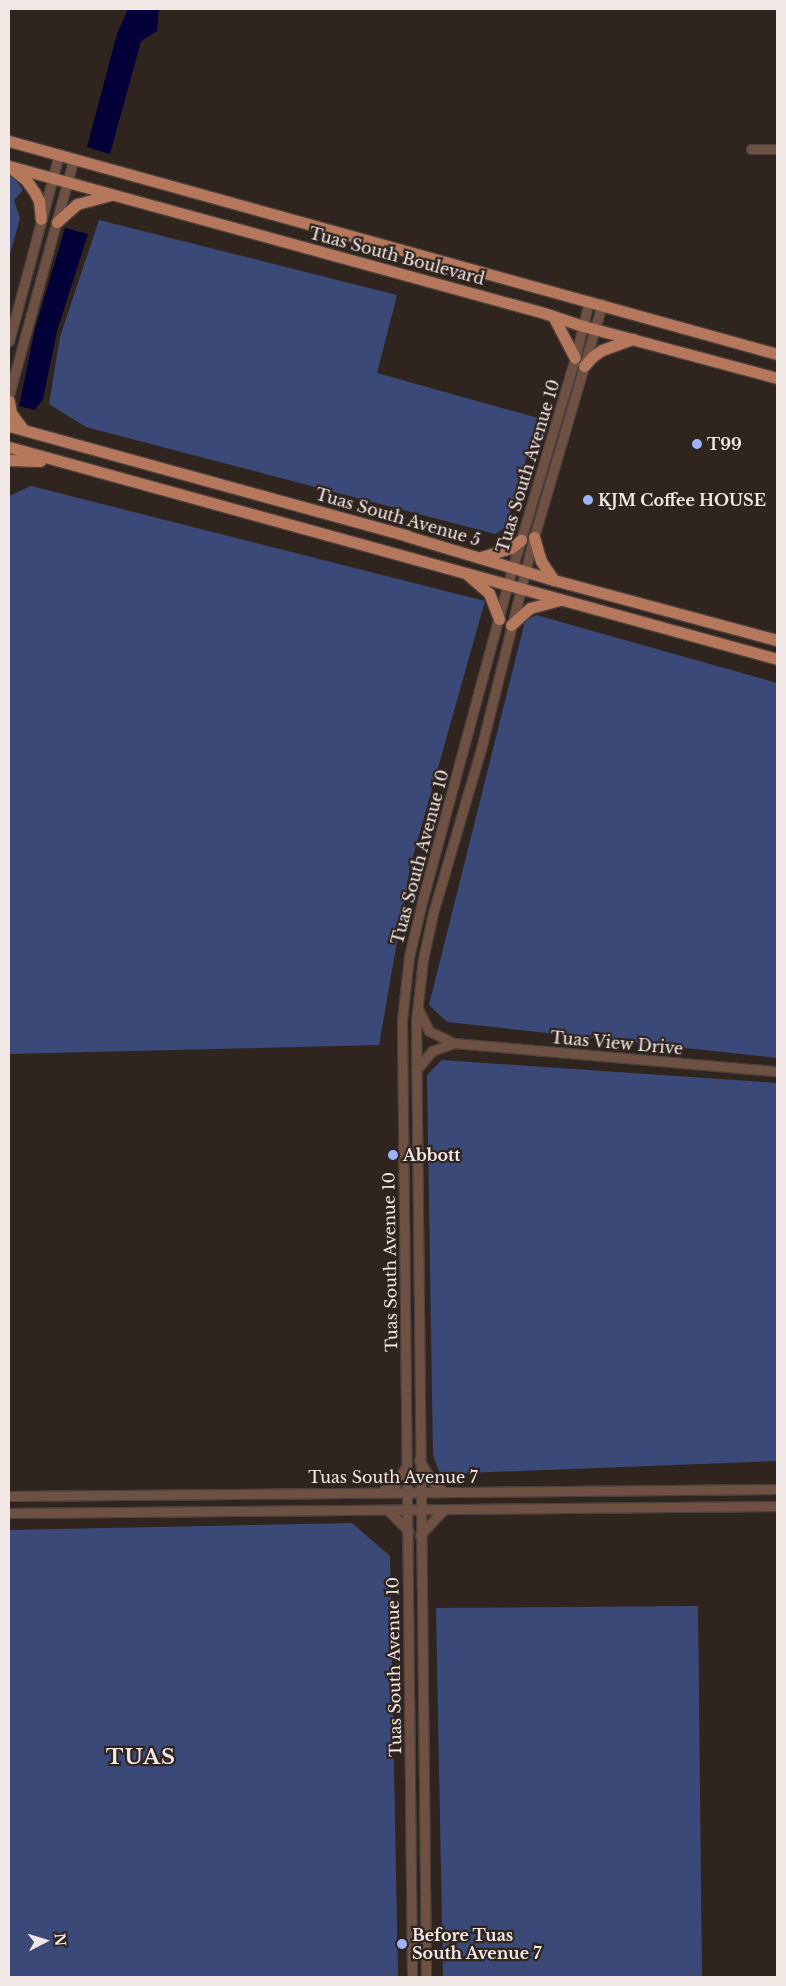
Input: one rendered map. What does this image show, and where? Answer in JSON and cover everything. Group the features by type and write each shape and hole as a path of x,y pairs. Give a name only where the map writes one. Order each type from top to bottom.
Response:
{"main road":[{"path":"9,141 777,354"},
{"path":"9,166 26,180 35,193 39,201 42,219"},
{"name":"Tuas South Boulevard","path":"9,166 553,316 582,326 777,378"},
{"path":"57,222 77,204 112,194"},
{"path":"553,316 580,362 602,350 633,339"},
{"path":"9,401 11,413 23,430"},
{"name":"Tuas South Avenue 5","path":"9,426 479,557 554,580 777,640"},
{"path":"9,447 777,659"},
{"path":"9,460 62,462"},
{"path":"534,538 541,561 554,580"},
{"path":"479,557 505,551 521,540"},
{"path":"460,571 476,581 489,594 499,619"},
{"path":"512,625 530,608 562,599"}],"street":[{"path":"751,149 773,148"},
{"path":"9,341 59,154"},
{"path":"9,395 74,158"},
{"name":"Tuas South Avenue 10","path":"426,1977 419,1460 417,1007 423,959 433,913 482,745 580,362 582,326 589,301"},
{"name":"Tuas South Avenue 10","path":"412,1977 402,1020 410,958 423,898 508,584 580,362 595,329 602,304"},
{"name":"Tuas View Drive","path":"417,1007 429,1031 454,1043 777,1071"},
{"name":"Tuas View Drive","path":"416,1070 432,1051 454,1043"},
{"path":"419,1460 432,1481 444,1492"},
{"path":"374,1492 393,1488 405,1471 407,1462"},
{"name":"Tuas South Avenue 7","path":"9,1496 777,1489"},
{"name":"Tuas South Avenue 7","path":"9,1513 777,1506"},
{"path":"420,1534 443,1510"},
{"path":"389,1511 408,1531"}],"shaded area":[{"path":"128,9 159,9 157,31 141,41 110,154 87,147 117,34"},
{"path":"9,176 14,178 23,190 14,200 20,218 9,258"},
{"path":"99,220 397,295 377,373 538,418 506,527 495,534 86,427 49,404 60,337"},
{"path":"65,228 88,234 57,331 43,399 35,410 19,406 35,329"},
{"path":"31,486 485,601 410,867 379,1045 9,1054 9,496"},
{"path":"536,615 777,683 777,1058 447,1022 429,1005 525,621"},
{"path":"442,1060 777,1083 777,1461 440,1474 433,1455 427,1075"},
{"path":"352,1523 390,1556 398,1977 9,1977 9,1530"},
{"path":"698,1606 702,1977 443,1977 436,1608"}],"place":[{"name":"T99","path":"697,444"},
{"name":"KJM Coffee HOUSE","path":"588,500"},
{"name":"Abbott","path":"393,1155"},
{"name":"Before Tuas South Avenue 7","path":"402,1944"}],"district":[{"name":"TUAS","path":"141,1757"}]}
